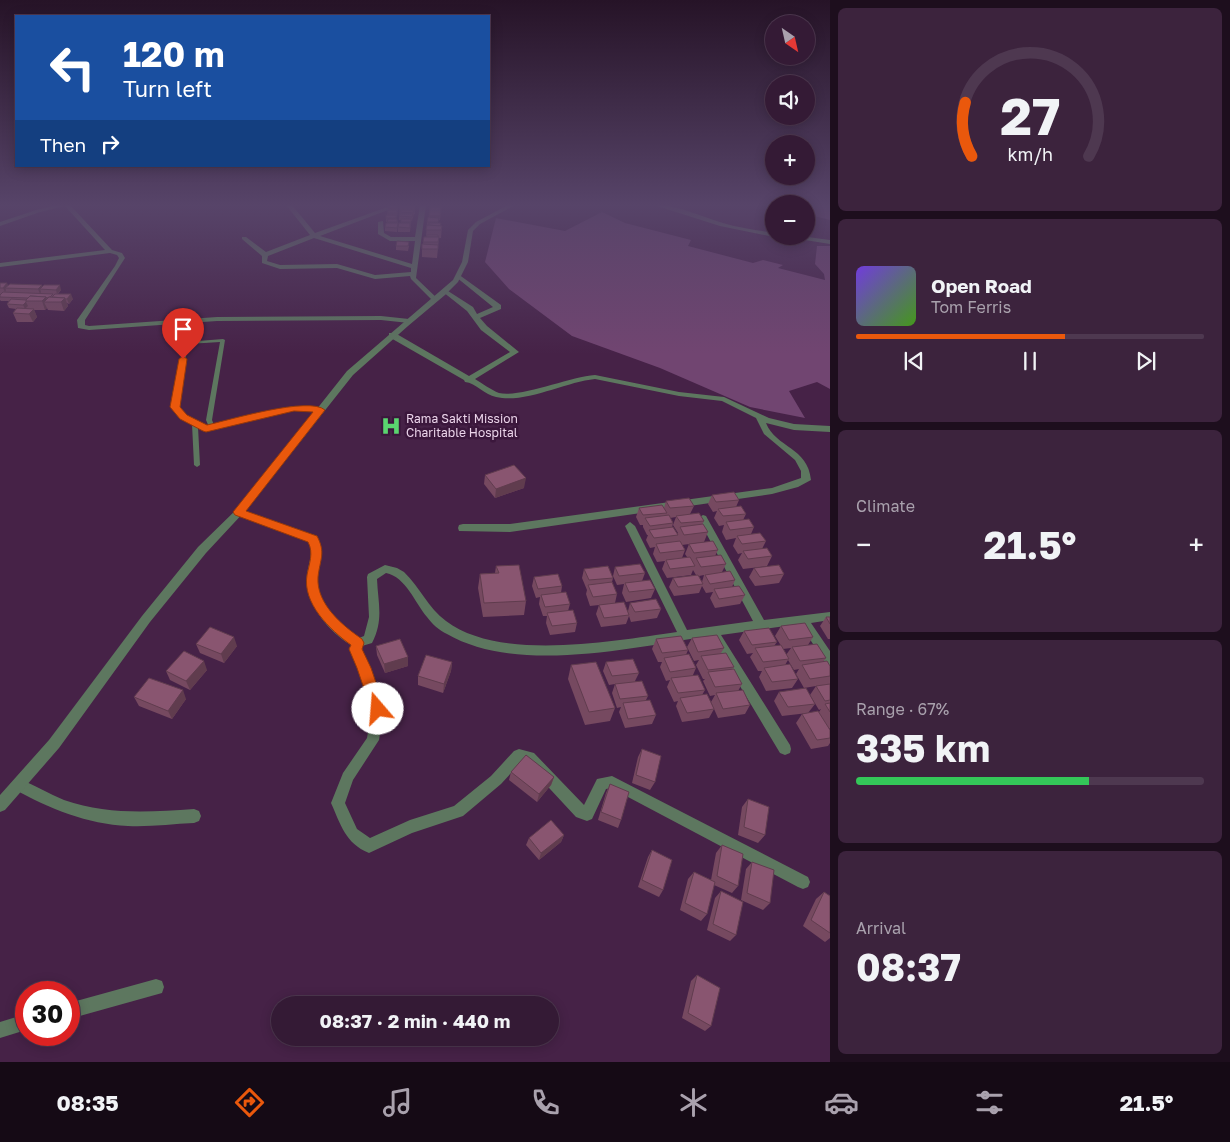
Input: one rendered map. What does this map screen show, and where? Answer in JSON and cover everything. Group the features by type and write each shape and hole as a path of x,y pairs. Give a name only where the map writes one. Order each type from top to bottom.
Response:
{"street":[{"path":"0,265 88,255"},
{"path":"120,255 122,258 81,320 81,326 89,328 217,319 381,318 409,321"},
{"path":"265,255 264,262 280,267 336,265 376,277 414,270"},
{"path":"369,255 414,270"},
{"path":"416,255 413,278 435,300"},
{"path":"0,804 54,744 146,619 202,550 239,512 350,373 409,321 446,292 458,276 465,262 466,255"},
{"path":"458,276 498,307 476,317"},
{"path":"446,292 470,309 484,328 515,352 468,380"},
{"path":"392,336 496,395 516,396 582,378 595,377 679,394 724,399 760,417 794,427 830,429"},
{"path":"463,528 510,528 544,524 772,491 806,480 807,474 793,451 765,431 760,417"},
{"path":"239,512 313,539 318,549 312,578 312,587 316,598 337,628 358,643"},
{"path":"703,518 761,625"},
{"path":"630,526 684,635"},
{"path":"358,643 368,640 373,629 375,614 372,577 384,569 396,571 403,575 436,621 460,636 496,646 520,650 578,649 830,616"},
{"path":"802,619 830,660"},
{"path":"714,631 785,749"},
{"path":"358,643 356,649 378,709 373,740 348,777 338,803 352,834 370,846 410,826 458,811 496,780 520,755 528,757 581,812 587,814 602,783 612,782 803,882"},
{"path":"19,785 40,798 84,813 118,818 194,816"},
{"path":"80,1008 156,987"},
{"path":"0,1030 15,1025"}],"lane":[{"path":"212,427 210,420 223,340 186,343 175,407 183,417 206,429 294,408 320,410"},
{"path":"195,423 197,465"}],"shaded area":[{"path":"487,255 721,255 753,263 763,260 783,265 778,268 825,280 824,274 815,264 816,255 830,255 830,389 817,382 789,391 805,418 750,407 660,368 572,336 509,289 485,262"}],"building":[{"path":"0,283 7,283 3,288 0,288"},
{"path":"10,284 42,285 38,289 5,288"},
{"path":"44,285 60,285 56,290 40,289"},
{"path":"3,292 53,294 47,298 30,296 28,298 0,297"},
{"path":"55,294 71,294 65,299 52,297"},
{"path":"30,296 46,297 42,301 25,301"},
{"path":"49,297 65,298 61,302 44,302"},
{"path":"11,299 26,300 26,302 23,305 7,304"},
{"path":"17,308 34,309 29,314 13,313"},
{"path":"514,465 526,478 496,489 485,475"},
{"path":"734,492 739,500 716,502 712,495"},
{"path":"689,498 694,506 670,508 666,501"},
{"path":"662,505 667,513 643,515 639,508"},
{"path":"741,506 746,514 723,516 718,509"},
{"path":"699,513 704,521 681,523 676,516"},
{"path":"669,515 673,523 650,526 645,518"},
{"path":"749,519 754,527 730,530 726,522"},
{"path":"703,524 708,532 684,535 680,527"},
{"path":"673,527 678,535 654,538 649,530"},
{"path":"760,533 766,541 742,544 737,536"},
{"path":"680,541 685,550 660,553 656,544"},
{"path":"713,541 718,550 694,553 689,544"},
{"path":"767,548 772,556 748,559 743,551"},
{"path":"721,555 726,564 701,567 696,558"},
{"path":"690,557 695,566 670,569 666,560"},
{"path":"640,564 645,573 619,576 615,567"},
{"path":"519,565 526,601 484,603 480,574 499,573 496,566"},
{"path":"779,565 784,574 760,577 754,568"},
{"path":"608,566 613,578 589,580 584,569"},
{"path":"730,571 735,580 710,584 705,575"},
{"path":"558,574 562,586 538,589 534,577"},
{"path":"698,575 703,584 678,587 673,578"},
{"path":"650,580 655,589 629,592 625,583"},
{"path":"612,582 617,594 593,597 588,585"},
{"path":"739,586 745,595 719,599 714,589"},
{"path":"566,592 570,604 545,607 541,595"},
{"path":"656,599 661,609 635,612 630,603"},
{"path":"624,602 629,615 604,618 599,605"},
{"path":"573,610 577,623 552,626 547,613"},
{"path":"805,623 813,637 789,640 781,626"},
{"path":"210,627 234,637 221,654 196,644"},
{"path":"769,628 777,642 752,645 744,631"},
{"path":"717,635 724,648 698,652 692,638"},
{"path":"681,636 688,650 662,653 656,639"},
{"path":"400,639 408,657 384,664 376,646"},
{"path":"817,644 826,658 800,661 792,647"},
{"path":"781,645 789,659 763,662 755,648"},
{"path":"184,651 204,661 186,681 166,671"},
{"path":"726,653 734,667 708,670 701,656"},
{"path":"689,654 696,668 670,672 664,658"},
{"path":"426,655 452,662 444,684 418,676"},
{"path":"633,659 639,673 612,676 606,662"},
{"path":"827,661 830,666 830,676 810,679 802,665"},
{"path":"596,662 615,708 589,712 571,665"},
{"path":"790,664 798,679 772,682 764,668"},
{"path":"734,669 742,684 715,687 708,672"},
{"path":"698,675 705,690 678,693 671,678"},
{"path":"149,678 183,690 168,711 134,697"},
{"path":"642,681 648,696 620,699 615,684"},
{"path":"830,684 830,700 825,701 816,686"},
{"path":"806,688 815,704 788,707 779,692"},
{"path":"743,690 750,705 723,709 716,693"},
{"path":"707,694 714,709 687,713 680,698"},
{"path":"650,700 656,715 628,719 623,703"},
{"path":"830,703 830,712 825,704"},
{"path":"818,711 830,730 830,738 817,740 802,714"},
{"path":"642,749 661,756 655,782 636,775"},
{"path":"526,755 554,777 539,794 511,772"},
{"path":"610,784 629,792 621,820 601,812"},
{"path":"748,799 769,807 765,835 744,827"},
{"path":"551,820 564,835 541,853 529,838"},
{"path":"722,845 743,854 738,886 717,876"},
{"path":"652,850 672,860 663,890 642,880"},
{"path":"752,862 774,870 770,903 747,893"},
{"path":"694,872 715,882 707,914 685,903"},
{"path":"721,891 743,902 736,935 713,924"},
{"path":"824,892 830,896 830,933 811,920"},
{"path":"697,975 720,988 711,1026 688,1013"}],"place":[{"name":"Rama Sakti Mission Charitable Hospital","path":"391,426"}],"route":[{"path":"183,359 175,407 183,417 206,429 294,408 320,410 239,512 313,539 318,549 312,578 312,587 316,598 337,628 358,643 356,649 378,709"}]}
